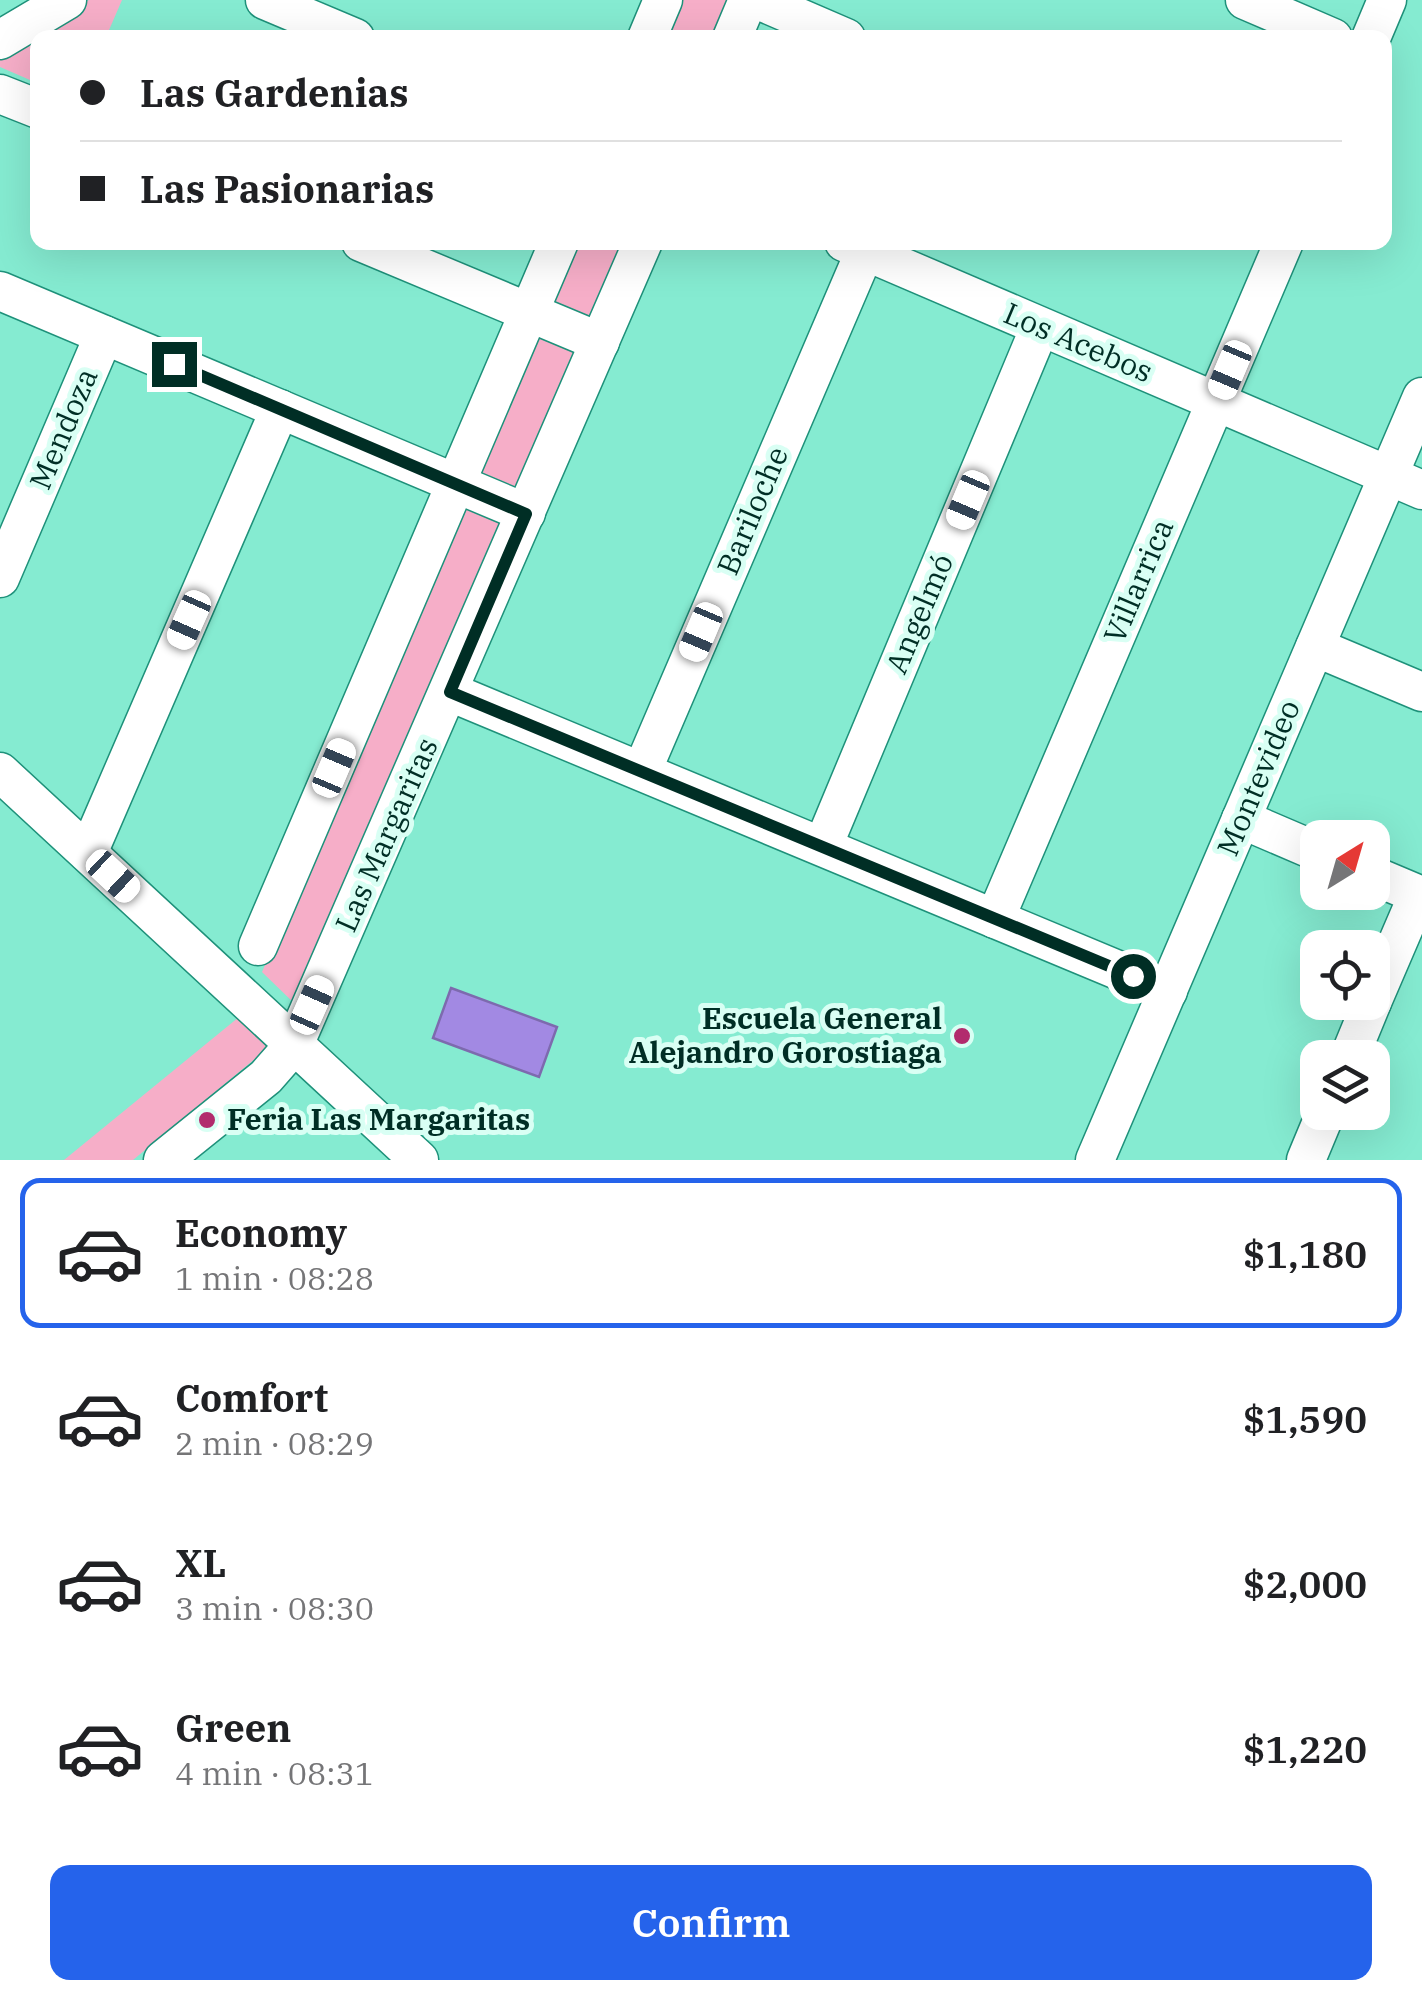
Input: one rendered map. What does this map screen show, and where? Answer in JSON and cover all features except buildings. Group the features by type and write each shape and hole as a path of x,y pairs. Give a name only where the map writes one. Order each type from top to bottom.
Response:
{"street":[{"path":"0,40 68,0"},
{"path":"265,0 337,30"},
{"path":"650,30 663,0"},
{"path":"735,30 748,0"},
{"path":"758,0 827,30"},
{"path":"1244,0 1313,30"},
{"path":"1374,30 1387,0"},
{"path":"0,94 30,106"},
{"path":"380,250 600,342"},
{"path":"258,946 556,250"},
{"name":"Las Margaritas","path":"163,1160 266,1077 294,1045 640,250"},
{"name":"Bariloche","path":"642,771 854,250"},
{"name":"Los Acebos","path":"862,250 1405,482"},
{"name":"Villarrica","path":"995,918 1281,250"},
{"path":"0,290 526,514"},
{"name":"Angelmó","path":"823,846 1040,327"},
{"name":"Mendoza","path":"0,578 104,334"},
{"name":"Montevideo","path":"1096,1160 1315,647 1405,482 1422,397"},
{"path":"88,853 280,409"},
{"path":"1315,647 1422,692"},
{"path":"450,692 1168,991"},
{"path":"0,772 418,1160"},
{"path":"1241,819 1300,844"},
{"path":"1390,883 1420,896 1390,962"},
{"path":"1306,1160 1318,1130"}],"shaded area":[{"path":"89,0 122,0 109,30 30,30 30,80 0,67 0,45"},
{"path":"678,0 729,0 716,30 665,30"},
{"path":"571,250 622,250 296,1005 262,972"},
{"path":"239,1017 268,1048 133,1160 64,1160"}],"place":[{"name":"Escuela General Alejandro Gorostiaga","path":"962,1036"},
{"name":"Feria Las Margaritas","path":"207,1120"}],"route":[{"path":"174,364 526,514 450,692 1133,976"}]}
